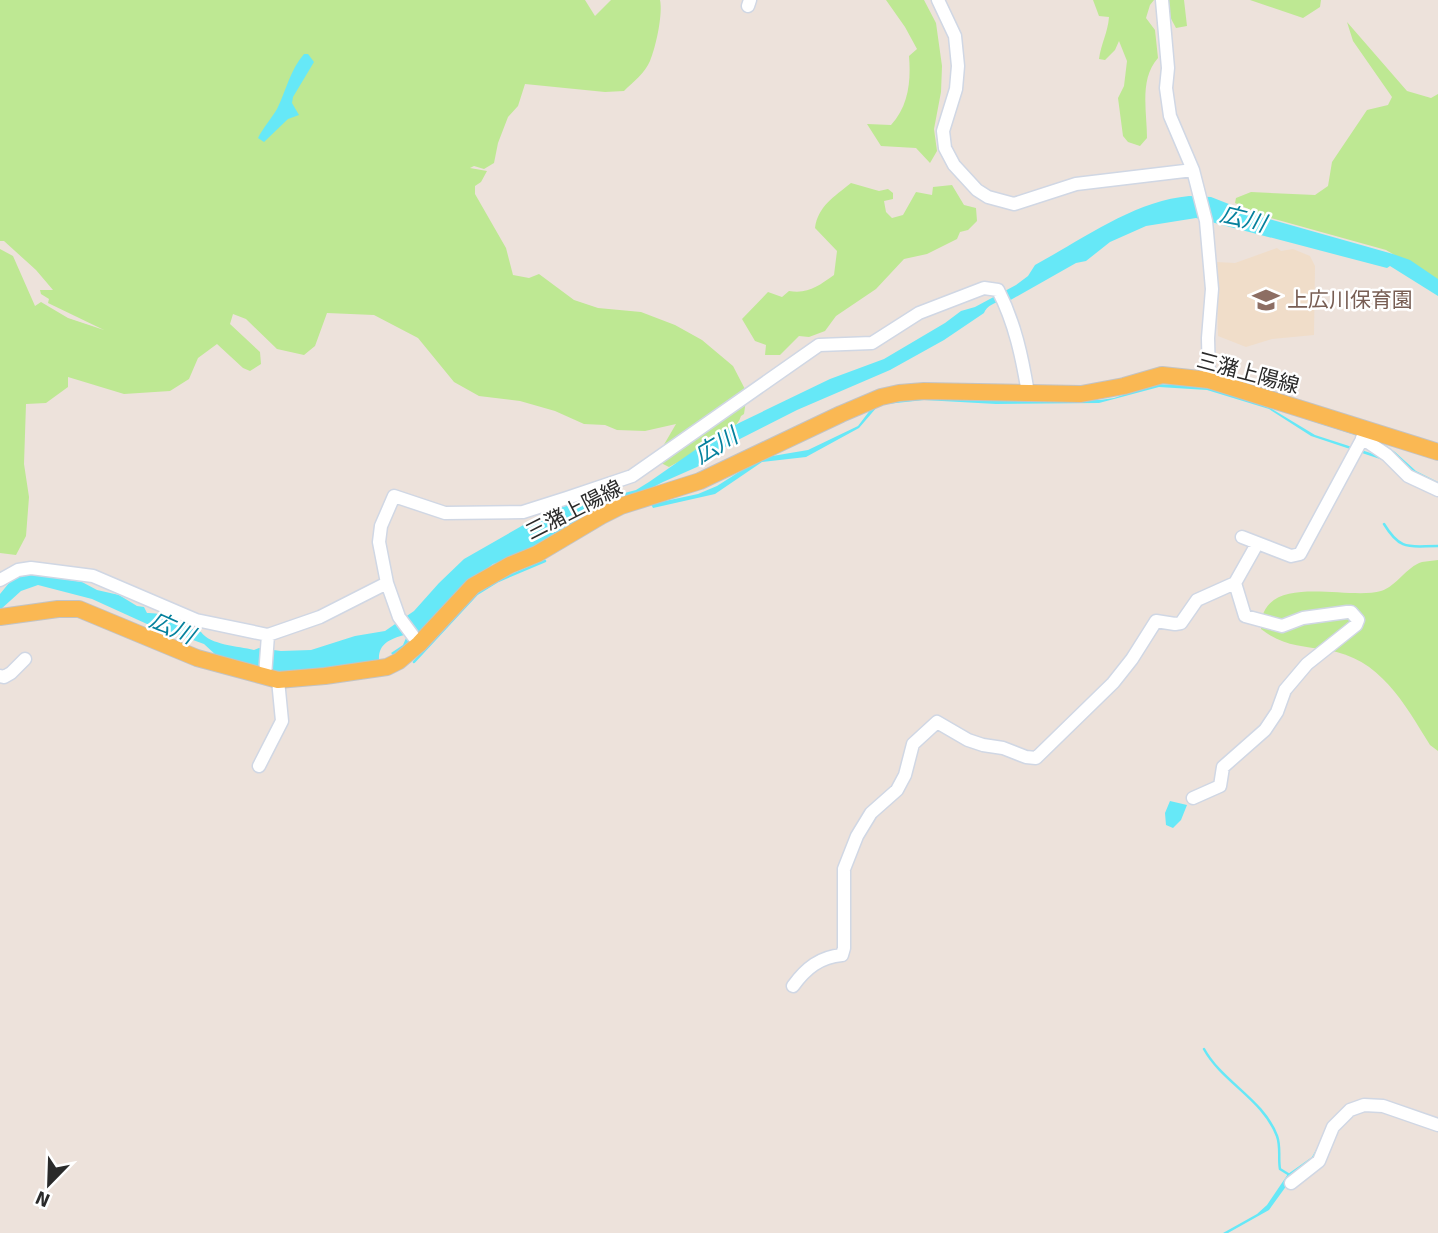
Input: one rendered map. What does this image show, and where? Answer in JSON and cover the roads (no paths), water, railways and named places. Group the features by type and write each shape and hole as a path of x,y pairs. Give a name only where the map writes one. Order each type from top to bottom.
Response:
{"main road":[{"name":"三潴上陽線","path":"0,617 58,609 79,610 197,657 269,675 326,676 387,667 399,661 473,586 494,573 537,554 621,506 701,481 881,397 899,393 1093,392 1162,375 1209,380 1361,440 1438,452"}],"street":[{"path":"938,0 955,36 958,66 956,89 943,131 945,148 954,165 977,190 988,197 1014,204 1076,184 1193,170"},
{"path":"1163,0 1168,68 1166,88 1170,116 1193,170 1206,221 1212,289 1208,338 1209,380"},
{"path":"417,641 399,618 387,583 379,542 381,526 394,496 445,513 523,512 632,476 819,345 872,343 919,313 984,288 998,290 1005,304 1020,343 1028,393"},
{"path":"1242,537 1291,556 1300,554 1361,440 1394,462 1408,476 1438,489"},
{"path":"793,986 811,965 822,958 842,955 844,870 865,821 897,790 905,775 913,744 937,722 983,745 1036,758 1113,683 1156,621 1181,623 1197,600 1235,583 1257,544"},
{"path":"0,580 18,570 30,568 93,576 196,620 267,641 387,583"},
{"path":"1193,798 1222,783 1223,767 1265,730 1277,712 1285,690 1307,664 1324,653 1356,625 1358,620 1347,611 1303,618 1282,626 1266,624 1245,616 1235,583"},
{"path":"259,766 282,721 269,675 267,641"},
{"path":"0,676 11,673 25,659"},
{"path":"1291,1183 1319,1161 1333,1127 1350,1110 1364,1105 1383,1106 1438,1125"}],"water":[{"path":"304,54 308,54 314,62 293,97 292,103 299,115 288,119 264,142 258,138 277,109"},
{"name":"広川","path":"1189,196 1211,197 1262,217 1410,260 1438,279 1438,296 1390,266 1387,268 1196,218 1146,226 1110,242 1086,261 1076,263 1007,302 990,305 984,313 944,340 890,370 797,410 730,444 697,467 519,556 493,564 467,584 395,657 391,653 403,645 406,638 404,635 386,643 379,654 379,660 384,663 281,672 217,656 204,644 159,625 158,629 92,599 38,585 21,591 0,610 0,594 9,579 24,573 82,582 97,590 119,595 137,606 144,607 147,613 168,617 201,632 211,640 254,650 311,650 355,636 385,631 414,611 464,559 541,515 607,490 609,497 636,490 718,434 830,379 884,359 961,311 975,307 1016,285 1028,276 1035,265 1109,223 1148,205"},
{"path":"1156,384 1211,387 1272,409 1315,435 1383,457 1371,440 1305,419 1306,417 1376,438 1416,471 1438,482 1438,485 1386,461 1311,436 1269,409 1207,390 1159,387 1099,403 996,404 924,400 887,404 877,407 859,428 806,457 762,462 715,494 653,508 651,504 698,494 717,486 761,458 808,450 858,426 874,405 920,396 991,401 1100,400"},
{"path":"1170,801 1187,805 1181,820 1173,828 1166,825 1165,813"},
{"path":"1361,1099 1387,1101 1422,1114 1359,1104 1318,1156 1287,1185 1269,1210 1228,1233 1223,1233 1257,1214 1267,1205 1288,1174 1312,1157 1334,1117"}],"waterway":[{"path":"1384,524 1396,539 1407,546 1438,546"},
{"path":"414,662 477,594 498,581 545,561"},
{"path":"1204,1049 1221,1071 1271,1123 1278,1140 1280,1169 1288,1174"}],"place":[{"name":"上広川保育園","path":"1266,300"}]}
